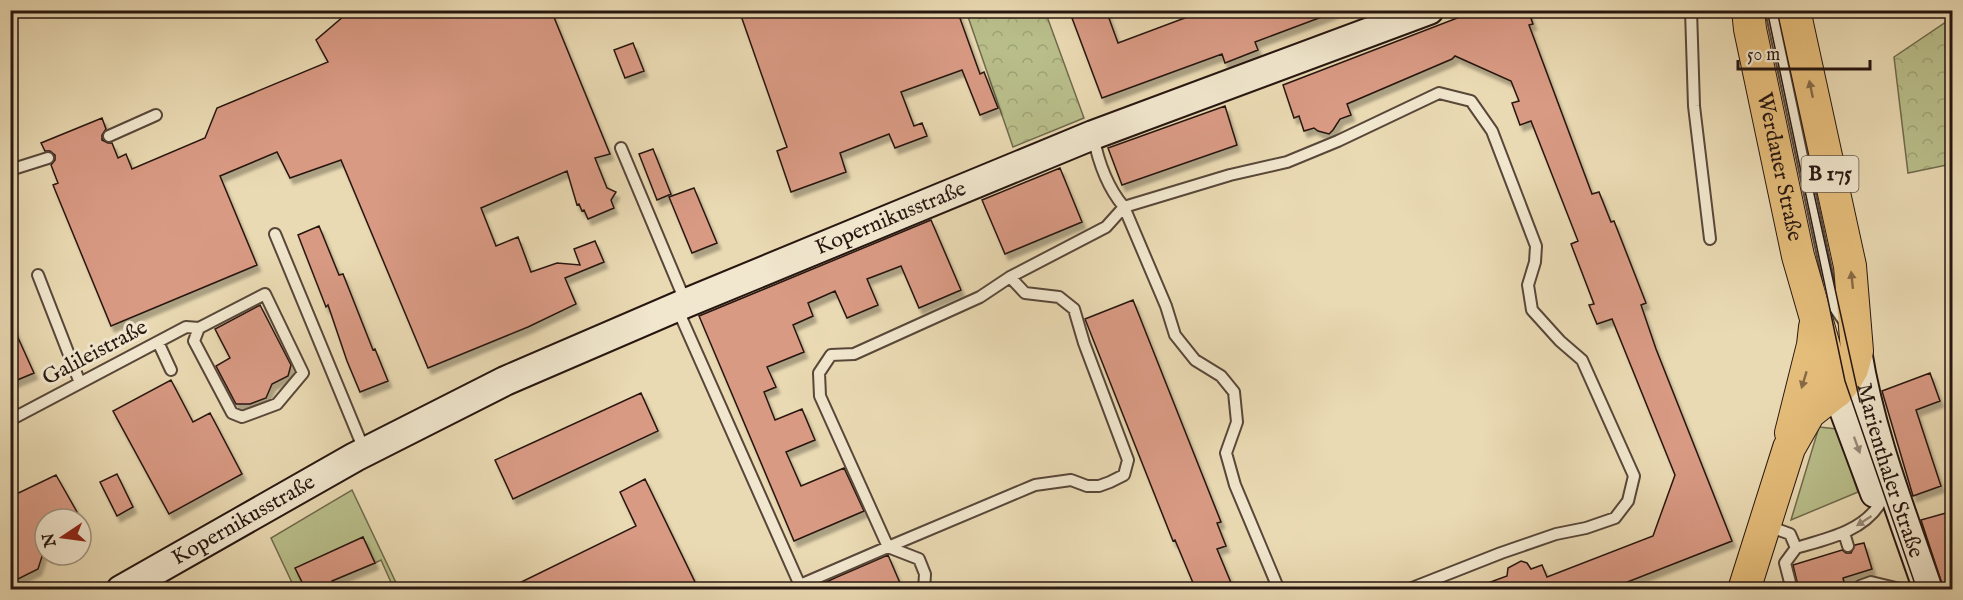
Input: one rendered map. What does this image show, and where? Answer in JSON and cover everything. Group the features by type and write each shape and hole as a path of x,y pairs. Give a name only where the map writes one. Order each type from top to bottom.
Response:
{"main road":[{"name":"Werdauer Straße","path":"1748,10 1795,245 1820,307 1837,391"},
{"name":"Werdauer Straße","path":"1789,448 1809,413 1837,391 1852,369 1857,344 1850,266 1794,10"},
{"name":"Werdauer Straße","path":"1744,590 1789,448 1792,424 1808,366 1820,307"}],"street":[{"name":"Kopernikusstraße","path":"121,590 365,452 504,381 681,305 1093,135 1429,10"},
{"name":"Marienthaler Straße","path":"1857,344 1863,386 1877,439 1928,590"},
{"name":"Marienthaler Straße","path":"1837,391 1879,505 1906,590"}],"lane":[{"path":"1691,10 1694,106 1710,239"},
{"path":"1771,10 1820,307 1835,308 1857,344"},
{"path":"924,590 925,574 919,559 888,548 820,396 819,373 831,355 854,354 980,297 1010,277 1106,227 1124,207 1230,174 1287,162 1338,141 1439,93 1471,101 1492,131 1536,246 1535,262 1528,285 1532,310 1544,325 1582,360 1634,476 1628,501 1615,518 1523,545 1407,590"},
{"path":"109,136 156,115"},
{"path":"1093,135 1097,154 1113,194 1124,207 1166,306 1175,335 1195,360 1221,376 1234,392 1237,422 1226,453 1235,485 1279,590"},
{"path":"621,148 681,305 801,587 1035,485 1071,480 1087,486 1098,486 1124,475 1128,460 1084,343 1074,309 1059,297 1025,293 1010,277"},
{"path":"10,170 48,158"},
{"path":"275,234 365,452"},
{"path":"38,275 80,383"},
{"name":"Galileistraße","path":"10,420 186,327 199,328 265,294 303,373 278,404 242,417 232,413 195,341 199,328"},
{"path":"158,342 171,370"},
{"path":"1792,590 1785,564 1796,548 1844,533 1872,516 1879,505"},
{"path":"1764,525 1790,534 1796,548"},
{"path":"1844,533 1848,546"},
{"path":"1859,583 1871,582 1906,590"}],"green space":[{"path":"966,11 1045,11 1084,118 1013,147"},
{"path":"1952,18 1952,164 1908,173 1894,57"},
{"path":"1819,427 1837,429 1858,492 1791,520"},
{"path":"352,490 399,589 394,589 381,560 375,563 363,537 296,568 306,589 295,589 271,538"}],"building":[{"path":"351,10 551,10 610,154 595,158 607,188 616,192 611,200 614,208 588,219 584,210 582,211 579,204 577,205 567,171 481,208 496,246 518,237 531,272 557,263 580,265 574,249 595,241 604,262 565,278 576,304 528,327 428,368 341,160 290,178 277,152 220,176 257,265 111,326 53,185 58,183 51,165 55,160 55,155 50,151 45,151 41,143 102,118 106,129 102,140 112,143 118,158 126,154 132,169 205,138 217,108 328,62 316,40"},
{"path":"739,10 957,10 980,74 984,72 998,108 980,115 962,70 901,92 914,126 922,123 927,136 895,148 889,134 840,153 846,172 791,192 777,151 787,147"},
{"path":"1069,10 1106,10 1118,43 1206,10 1335,12 1255,42 1258,50 1225,63 1222,54 1102,98"},
{"path":"1478,10 1528,10 1533,24 1529,25 1592,194 1599,192 1611,222 1614,221 1646,303 1641,305 1656,349 1732,541 1607,590 1474,590 1474,588 1507,576 1508,568 1521,561 1527,563 1531,569 1542,565 1547,577 1653,536 1675,475 1612,319 1597,324 1589,305 1594,304 1571,244 1578,241 1531,121 1520,125 1512,103 1519,101 1511,81 1455,56 1347,104 1351,115 1340,119 1329,134 1314,128 1304,131 1299,116 1294,118 1283,85"},
{"path":"633,43 644,71 625,78 614,50"},
{"path":"1225,106 1237,145 1122,185 1108,148"},
{"path":"653,149 671,194 657,200 639,154"},
{"path":"1060,168 1082,222 1005,254 982,200"},
{"path":"694,188 717,243 692,253 669,197"},
{"path":"931,220 961,290 919,308 901,266 867,279 878,305 847,318 835,291 808,303 813,316 793,325 804,352 767,367 776,387 764,392 775,420 802,409 815,440 786,452 801,486 844,468 864,511 794,541 699,316"},
{"path":"319,226 339,275 343,274 373,350 375,349 388,381 360,392 328,305 326,307 298,235"},
{"path":"1133,300 1221,522 1217,523 1226,546 1217,549 1234,590 1196,590 1175,540 1173,541 1085,319"},
{"path":"260,305 291,365 288,376 272,384 266,398 250,404 236,404 216,366 230,358 215,329"},
{"path":"10,320 34,373 10,383"},
{"path":"1930,373 1940,401 1916,410 1941,486 1913,496 1882,391"},
{"path":"171,380 193,422 210,413 242,474 169,514 113,411"},
{"path":"641,393 658,431 513,499 495,460"},
{"path":"117,474 133,507 117,516 100,482"},
{"path":"56,475 74,507 33,507 33,567 39,567 10,583 10,497"},
{"path":"645,479 695,582 679,590 505,590 636,526 620,492"},
{"path":"1953,511 1953,590 1944,590 1921,520"},
{"path":"363,537 375,563 332,581 336,590 306,590 295,568"},
{"path":"1864,543 1872,569 1843,578 1846,590 1799,590 1793,565 1842,550 1851,553 1855,545"},
{"path":"888,555 903,590 809,590 837,577"}],"tram line":[{"path":"1767,10 1845,381 1917,590"},
{"path":"1811,180 1860,402"}]}
